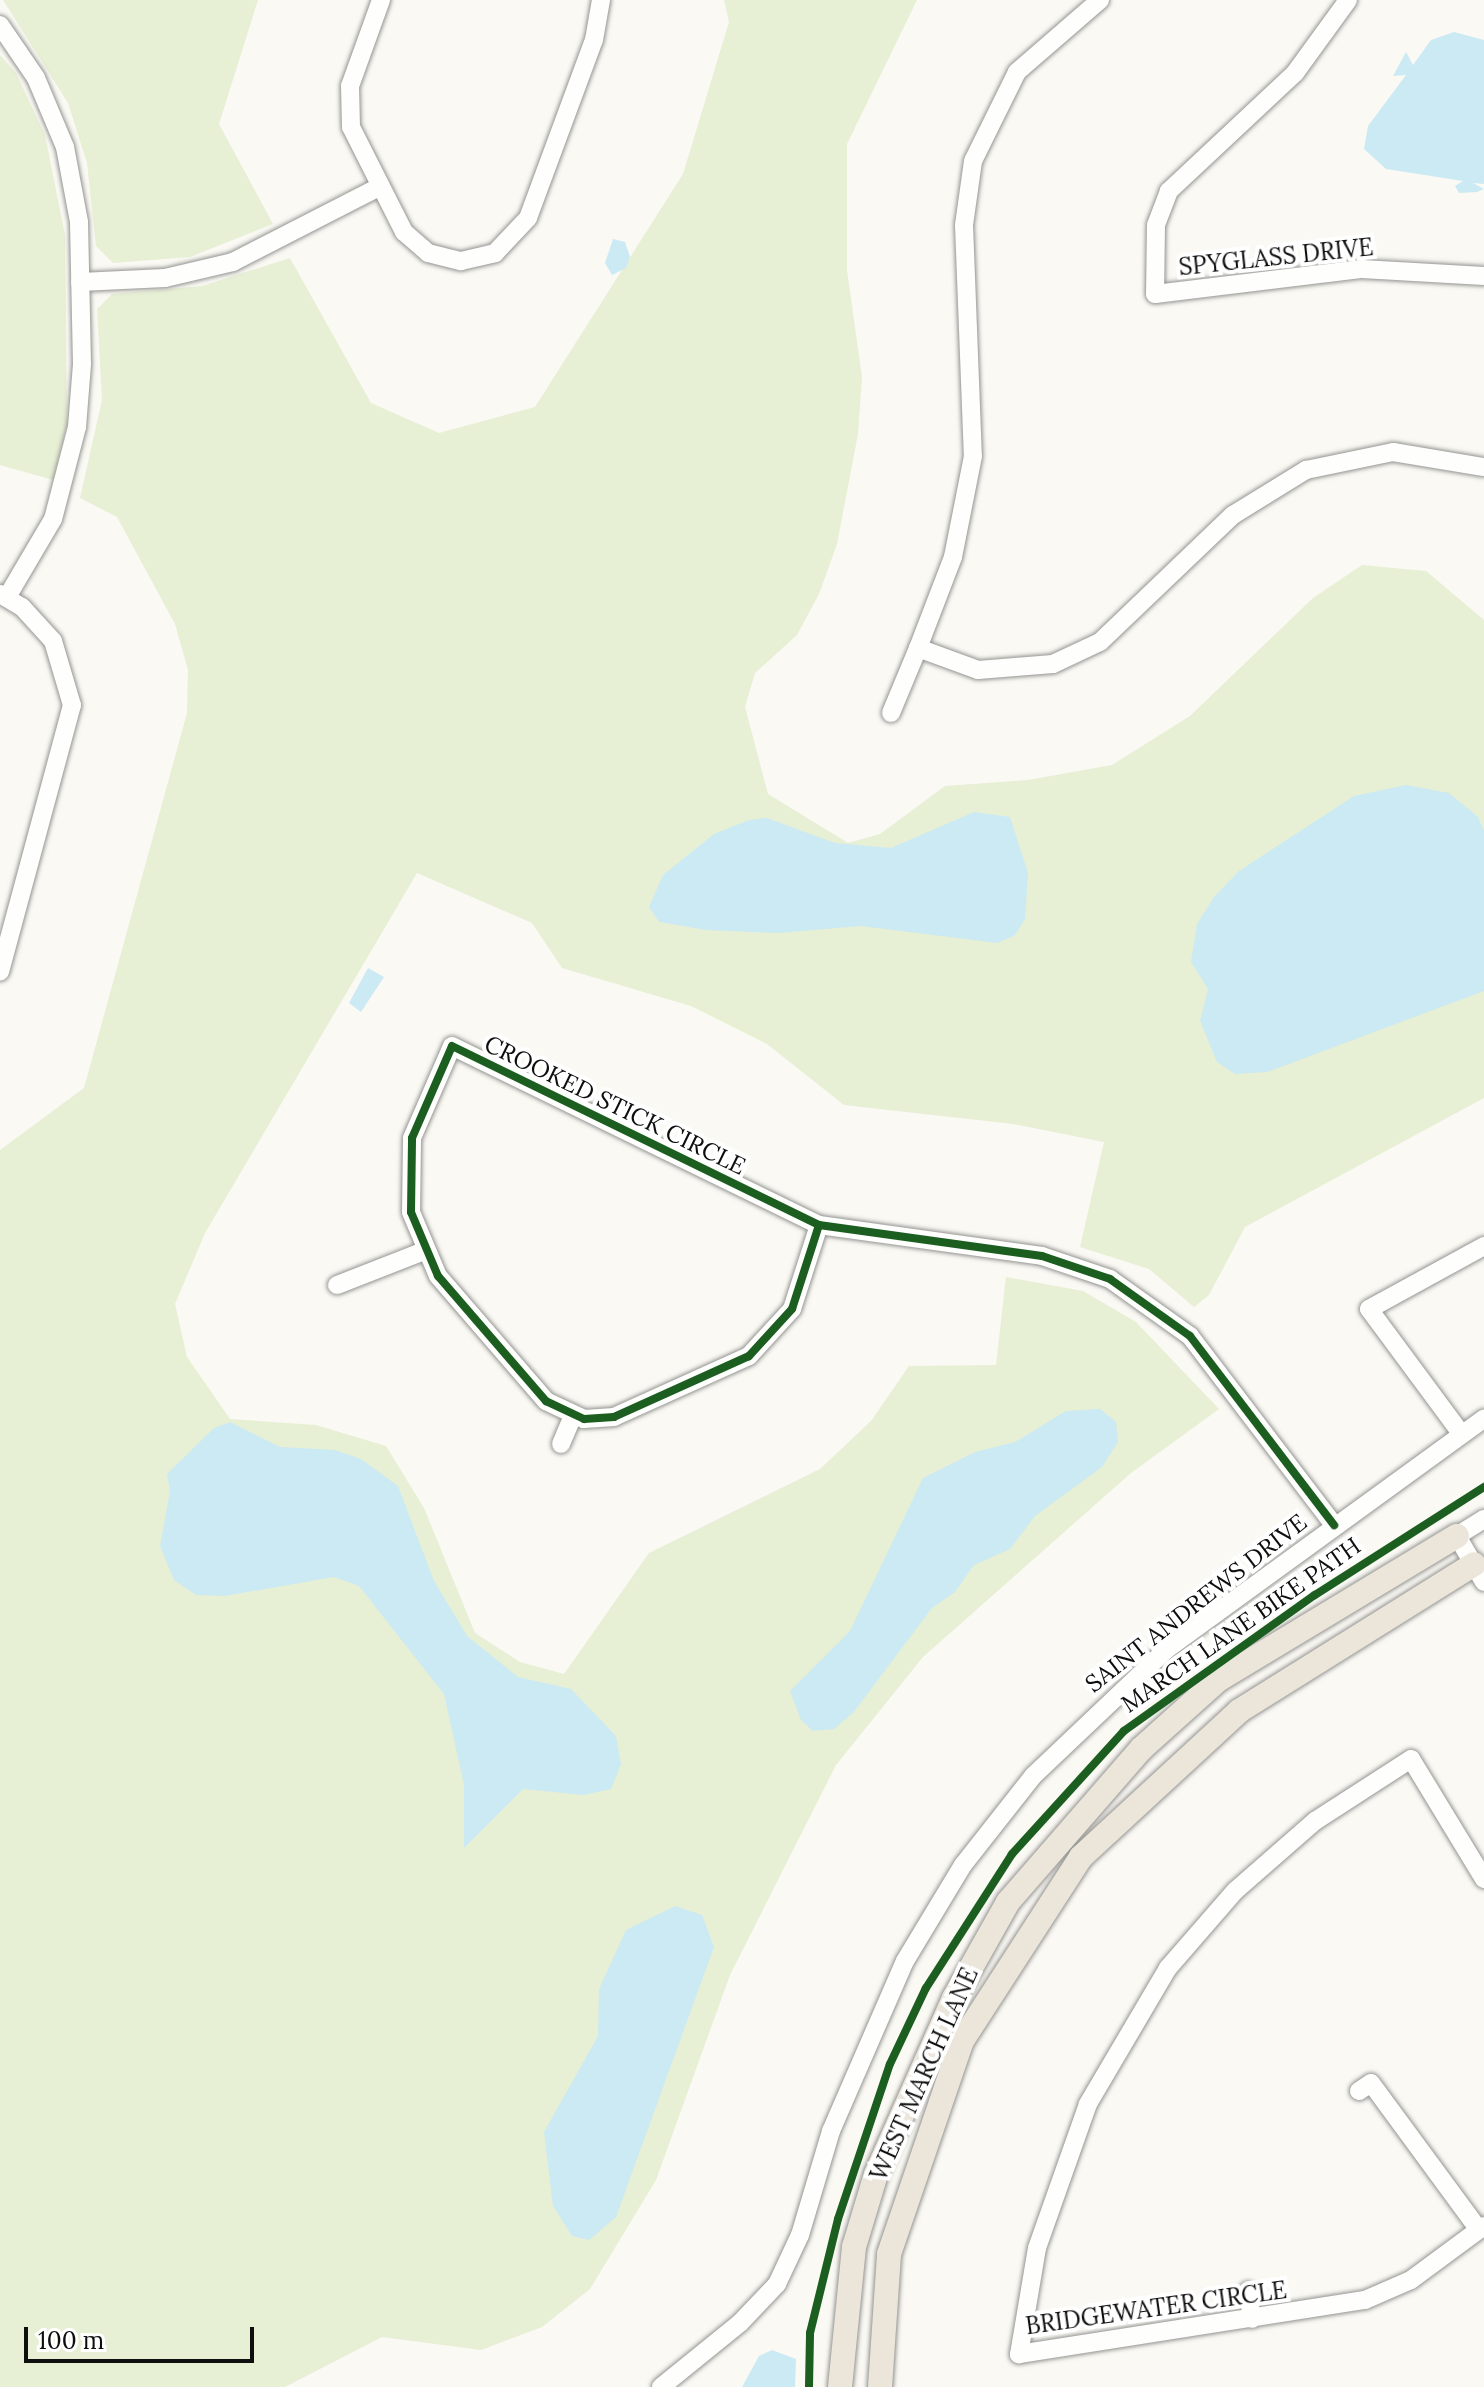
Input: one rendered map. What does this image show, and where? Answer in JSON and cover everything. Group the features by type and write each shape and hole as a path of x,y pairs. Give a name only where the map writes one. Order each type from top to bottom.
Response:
{"main road":[{"name":"WEST MARCH LANE","path":"840,2387 854,2247 876,2174 954,1998 1008,1902 1141,1749 1218,1680 1457,1536"},
{"name":"WEST MARCH LANE","path":"880,2387 889,2254 962,2041 1081,1857 1239,1711 1481,1568"}],"street":[{"path":"381,0 356,68 349,108 357,147 404,232 428,253 461,261 508,244 528,218 594,40 601,0"},
{"path":"891,713 953,557 973,456 964,225 973,161 1017,72 1063,26 1100,0"},
{"name":"SPYGLASS DRIVE","path":"1348,0 1295,73 1169,191 1156,225 1155,294 1362,269 1484,276"},
{"path":"0,25 36,78 65,147 79,222 81,391 70,459 53,519 3,596 53,641 72,705 0,971"},
{"path":"80,282 165,278 233,262 379,187"},
{"path":"918,648 978,670 1053,664 1100,642 1233,515 1306,470 1393,452 1484,467"},
{"name":"CROOKED STICK CIRCLE","path":"573,1416 546,1401 449,1292 424,1251 411,1212 408,1164 420,1113 452,1046 819,1225 1042,1256 1133,1292 1208,1355 1334,1525"},
{"path":"561,1444 573,1416 614,1417 749,1356 792,1309 819,1225"},
{"path":"1460,1432 1369,1309 1484,1246"},
{"path":"337,1285 424,1251"},
{"name":"SAINT ANDREWS DRIVE","path":"661,2387 740,2323 777,2284 880,2012 930,1917 997,1820 1121,1687 1334,1525 1460,1432 1484,1419"},
{"name":"WEST MARCH LANE","path":"1457,1536 1484,1519"},
{"path":"1457,1536 1481,1568"},
{"name":"BRIDGEWATER CIRCLE","path":"1482,2228 1391,2291 1252,2319 1019,2354 1052,2194 1110,2059 1168,1968 1235,1891 1315,1821 1411,1759 1484,1879"},
{"path":"1359,2091 1371,2083 1482,2228"},
{"path":"1248,2291 1252,2319"}],"green space":[{"path":"3,0 258,0 219,124 273,224 190,257 113,263 96,246 87,163 68,103"},
{"path":"724,0 917,0 847,144 847,270 862,377 858,434 837,544 819,594 797,635 755,673 745,707 768,794 848,843 880,834 945,786 1028,780 1112,765 1190,716 1313,598 1362,565 1426,571 1484,620 1484,1098 1245,1227 1209,1295 1194,1307 1149,1269 1080,1247 1104,1142 1013,1124 844,1105 767,1044 691,1006 562,968 532,923 417,873 205,1233 175,1304 187,1357 230,1419 316,1425 386,1446 424,1508 475,1633 520,1662 564,1674 649,1553 820,1469 871,1421 909,1366 996,1365 1006,1277 1083,1291 1136,1322 1219,1409 1131,1473 923,1657 836,1765 730,1975 656,2180 590,2289 542,2327 481,2350 382,2337 285,2387 0,2387 0,1150 84,1088 187,713 188,670 175,624 117,517 80,498 102,400 97,309 112,294 202,286 290,258 371,403 439,433 535,407 683,174 729,22"},
{"path":"0,55 16,73 45,135 65,235 67,424 53,480 0,465"}],"water":[{"path":"1454,32 1484,40 1484,184 1473,183 1484,189 1477,192 1459,193 1455,186 1463,181 1386,169 1364,149 1368,126 1406,75 1393,76 1406,52 1413,65 1431,40"},
{"path":"613,239 625,242 630,257 626,268 612,275 605,263"},
{"path":"1406,785 1449,793 1478,817 1484,831 1484,991 1267,1072 1235,1074 1217,1062 1200,1021 1208,989 1191,962 1197,924 1214,897 1239,871 1354,796"},
{"path":"974,812 1010,817 1028,873 1025,919 1015,935 998,943 861,926 779,933 706,930 659,922 649,907 663,875 714,834 749,820 767,818 835,843 891,848"},
{"path":"368,968 384,977 361,1012 349,1003"},
{"path":"1100,1409 1116,1422 1118,1442 1102,1467 1035,1516 1010,1549 974,1565 955,1592 932,1608 853,1713 834,1729 813,1731 801,1720 790,1691 850,1631 923,1478 975,1452 1015,1442 1066,1411"},
{"path":"230,1422 280,1447 335,1450 361,1459 398,1486 434,1581 467,1636 518,1677 571,1689 616,1736 621,1764 611,1789 584,1795 523,1789 464,1848 464,1785 444,1694 359,1586 334,1577 225,1596 196,1595 174,1580 160,1546 170,1491 167,1474 214,1428"},
{"path":"675,1906 702,1915 714,1947 616,2217 589,2240 572,2236 553,2206 544,2132 598,2036 599,1989 626,1930"},
{"path":"772,2350 796,2359 795,2387 742,2387 759,2356"}],"cycle path":[{"name":"MARCH LANE BIKE PATH","path":"819,1225 792,1309 749,1356 614,1417 584,1419 546,1401 438,1276 411,1212 412,1138 452,1046 819,1225 1042,1256 1110,1279 1190,1336 1334,1525"},
{"name":"MARCH LANE BIKE PATH","path":"809,2387 810,2333 838,2219 890,2064 926,1988 1012,1854 1124,1731 1315,1595 1484,1487"}]}
